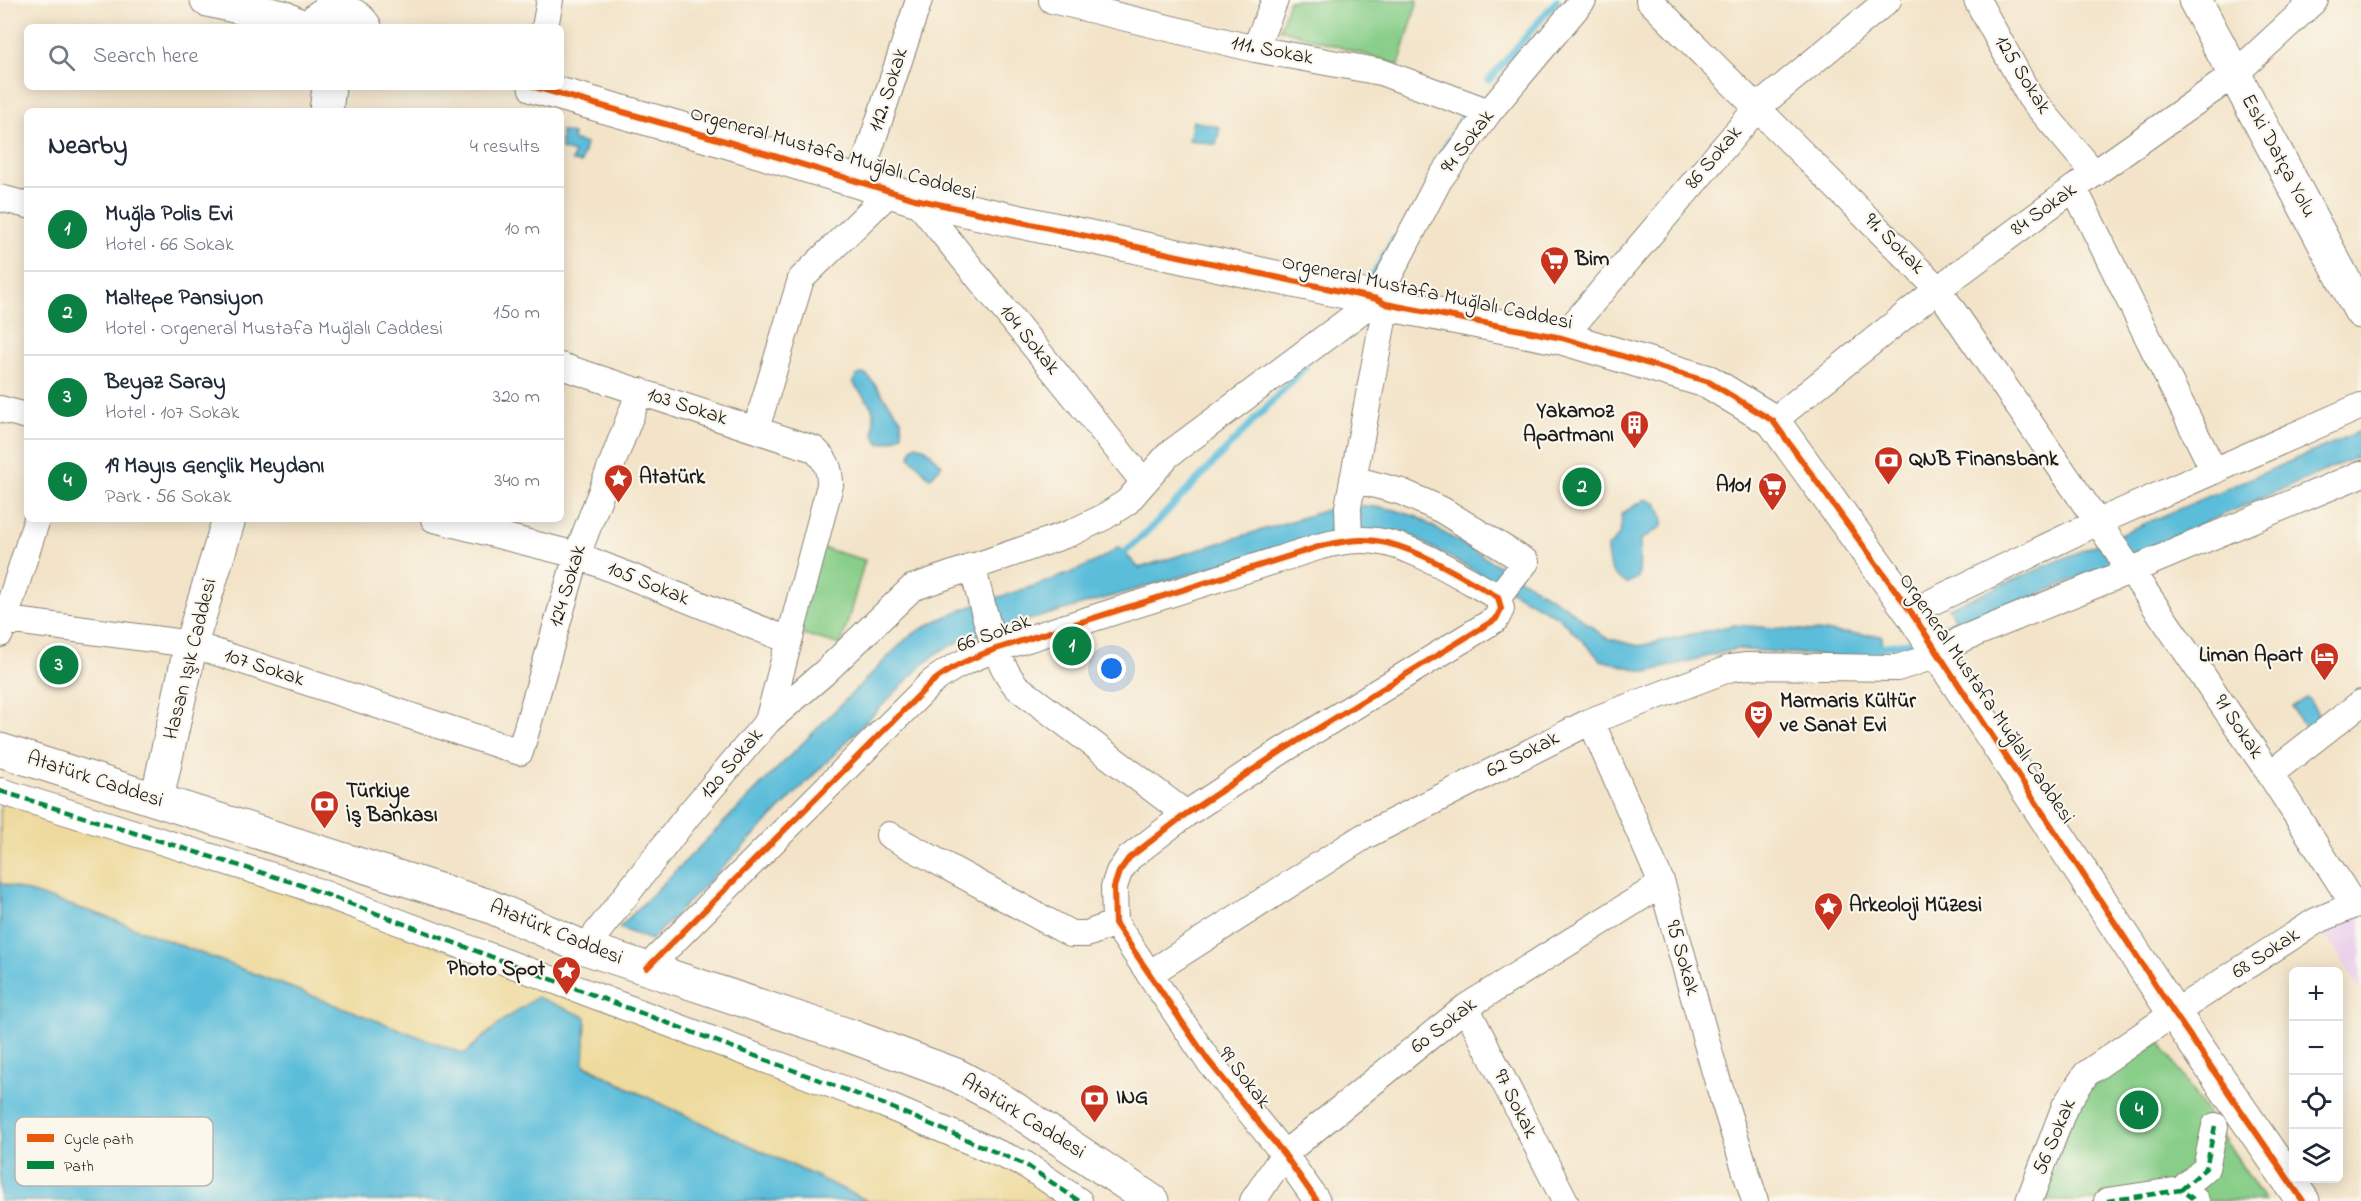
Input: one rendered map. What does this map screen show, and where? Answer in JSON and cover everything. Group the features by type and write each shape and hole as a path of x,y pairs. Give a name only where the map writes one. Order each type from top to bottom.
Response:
{"street":[{"path":"207,0 283,17 296,24"},
{"path":"546,24 550,0"},
{"name":"112. Sokak","path":"859,181 919,0"},
{"name":"111. Sokak","path":"1052,0 1255,49 1381,72 1479,108"},
{"path":"1255,49 1275,0"},
{"name":"94 Sokak","path":"1381,302 1439,180 1479,108 1583,0"},
{"name":"91. Sokak","path":"1649,0 1938,289 2101,529"},
{"name":"86 Sokak","path":"1562,338 1758,107 1888,0"},
{"name":"125 Sokak","path":"1977,0 2030,97 2084,181 2214,471"},
{"name":"Eski Datça Yolu","path":"2196,0 2361,312"},
{"name":"84 Sokak","path":"1773,421 1938,289 2084,181 2235,74 2315,0"},
{"path":"314,24 321,15 330,11 349,12"},
{"path":"326,108 329,90"},
{"name":"Orgeneral Mustafa Muğlalı Caddesi","path":"545,90 902,195 1381,302 1562,338 1709,382 1773,421 1926,635 2174,1013 2303,1201"},
{"path":"756,429 801,279 902,195"},
{"name":"104 Sokak","path":"902,195 1143,482"},
{"path":"0,198 24,204"},
{"path":"1348,526 1353,479 1381,302"},
{"path":"768,722 824,673 912,588 1071,533 1104,517 1127,502 1168,455 1381,302"},
{"name":"103 Sokak","path":"564,367 814,448"},
{"name":"124 Sokak","path":"520,752 577,555 640,391"},
{"path":"1926,635 2101,529 2214,471 2361,406"},
{"path":"0,409 24,415"},
{"name":"120 Sokak","path":"585,948 689,814 768,722 830,485 830,471 824,458 814,448"},
{"path":"1926,635 1962,639 2128,565 2361,474"},
{"path":"889,835 1071,934 1087,934 1115,923 1114,887 1119,872 1129,858 1186,814 1283,750 1503,595 1526,562 1442,510 1402,492 1353,479"},
{"path":"2,624 36,522"},
{"name":"Hasan Işık Caddesi","path":"157,799 191,644 228,522"},
{"name":"105 Sokak","path":"446,522 577,555 788,640"},
{"name":"66 Sokak","path":"647,968 931,683 948,669 994,643 1321,546 1348,526 1376,540 1402,546 1503,595"},
{"name":"91 Sokak","path":"2101,529 2128,565 2357,904"},
{"path":"972,566 994,643 1006,675 1017,687 1186,814"},
{"name":"107 Sokak","path":"2,624 191,644 520,752"},
{"name":"62 Sokak","path":"1149,974 1363,837 1591,721 1731,668 1746,666 1897,668 1926,635"},
{"path":"2270,774 2361,703"},
{"name":"95 Sokak","path":"1591,721 1662,884 1717,1079 1755,1201"},
{"name":"Atatürk Caddesi","path":"0,750 489,906 585,948 848,1035 956,1075 997,1097 1152,1201"},
{"path":"0,791 298,884 872,1100 1026,1164 1079,1201"},
{"name":"60 Sokak","path":"1253,1201 1284,1154 1466,1007 1662,884"},
{"name":"68 Sokak","path":"2174,1013 2316,921 2357,904"},
{"name":"99 Sokak","path":"1115,923 1207,1059 1284,1154 1317,1201"},
{"name":"97 Sokak","path":"1466,1007 1565,1201"},
{"name":"56 Sokak","path":"2029,1201 2065,1106 2086,1074 2174,1013"},
{"path":"2107,1201 2189,1195 2206,1168 2215,1126"}],"shaded area":[{"path":"2361,902 2361,990 2316,921"}],"green space":[{"path":"1289,0 1418,0 1399,65 1280,29"},
{"path":"819,547 865,560 841,645 796,632"},
{"path":"2160,1042 2265,1201 2045,1201 2079,1094"}],"sand":[{"path":"0,791 883,1104 1079,1201 868,1201 634,1091 584,1064 585,1017 537,998 503,1020 464,1054 101,915 0,883"}],"water":[{"path":"1193,121 1220,127 1216,145 1189,140"},
{"path":"564,132 573,134 573,140 586,144 581,163 572,161 574,153 564,150"},
{"path":"867,375 901,419 902,434 896,439 881,444 877,441 873,411 853,382 856,376"},
{"path":"2361,431 2361,455 1962,628 1948,608"},
{"path":"916,445 925,448 942,465 930,478 910,457 912,448"},
{"path":"1646,499 1657,504 1663,518 1662,526 1641,540 1638,578 1627,583 1613,573 1608,560 1607,548 1620,533 1621,514"},
{"path":"1365,506 1392,509 1417,517 1564,605 1606,638 1639,646 1734,625 1882,636 1882,660 1736,649 1647,672 1601,660 1560,618 1413,537 1388,532 1337,532 966,638 940,651 918,669 651,940 619,928 907,638 932,623 986,601 1068,574 1119,547 1139,568 1333,508"},
{"path":"2307,697 2324,723 2309,734 2292,707"},
{"path":"0,883 101,915 464,1054 504,1020 537,997 586,1017 584,1065 634,1091 868,1201 0,1201"}],"waterway":[{"path":"1489,80 1557,0"},
{"path":"1438,161 1468,108"},
{"path":"1367,287 1394,239"},
{"path":"1118,559 1157,522 1305,367"},
{"path":"1935,633 1965,618"},
{"path":"1875,648 1920,641"}],"marked path":[{"path":"0,791 298,884 883,1104 1026,1165 1079,1201"},
{"path":"2181,1190 2206,1168 2215,1126"},
{"path":"2107,1201 2181,1190 2196,1201"}],"cycle path":[{"path":"546,90 725,141 915,199 1377,299 1386,304 1562,338 1709,382 1773,421 1911,612 2174,1013 2303,1201"},
{"path":"647,968 931,683 970,659 1321,546 1369,540 1407,549 1498,597 1501,609 1496,619 1283,750 1186,814 1129,858 1119,872 1114,887 1115,923 1207,1059 1284,1154 1317,1201"}],"place":[{"name":"Bim","path":"1554,286"},
{"name":"Yakamoz Apartmanı","path":"1635,450"},
{"name":"QNB Finansbank","path":"1888,486"},
{"name":"Maltepe Pansiyon","path":"1582,487"},
{"name":"Atatürk","path":"618,504"},
{"name":"A101","path":"1772,512"},
{"name":"Muğla Polis Evi","path":"1072,646"},
{"name":"Beyaz Saray","path":"59,665"},
{"name":"Liman Apart","path":"2324,682"},
{"name":"Marmaris Kültür ve Sanat Evi","path":"1759,740"},
{"name":"Türkiye İş Bankası","path":"325,830"},
{"name":"Arkeoloji Müzesi","path":"1828,932"},
{"name":"Photo Spot","path":"566,996"},
{"name":"19 Mayıs Gençlik Meydanı","path":"2139,1110"},
{"name":"ING","path":"1095,1124"}]}
